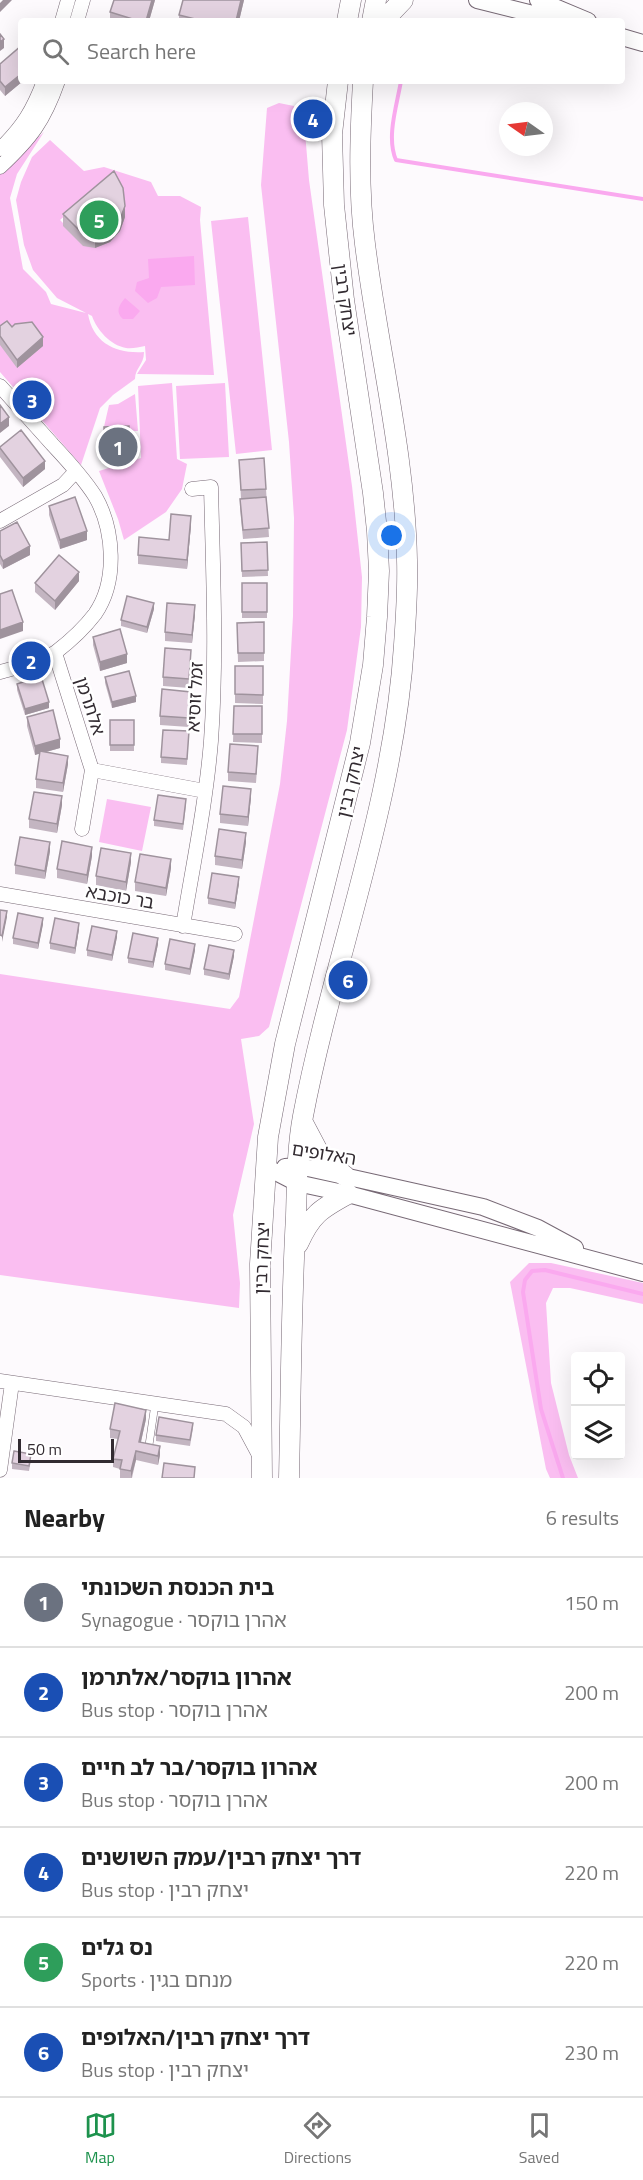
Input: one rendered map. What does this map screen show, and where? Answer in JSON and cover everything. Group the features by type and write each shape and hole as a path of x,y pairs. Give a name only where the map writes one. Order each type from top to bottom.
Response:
{"main road":[{"path":"343,0 346,18"},
{"path":"347,18 351,0"},
{"path":"373,18 376,0"},
{"path":"386,18 403,0"},
{"name":"יצחק רבין","path":"262,1471 260,1264 268,1137 285,1044 360,743 373,665 377,617 379,571 375,512 344,300 334,205 332,134 338,84"},
{"name":"יצחק רבין","path":"290,1478 293,1255 302,1121 319,1042 385,777 396,723 405,631 407,559 399,463 364,243 361,202 363,84"},
{"path":"293,1255 307,1224 346,1185 321,1157 302,1121"}],"street":[{"path":"63,18 67,0"},
{"path":"78,18 83,0"},
{"path":"477,0 549,18"},
{"path":"538,0 581,18"},
{"path":"625,38 643,43"},
{"path":"2,142 23,126 43,84"},
{"path":"0,167 33,134 43,118 57,84"},
{"path":"0,386 76,471 94,495 110,537 110,565 103,598 95,614 55,653 0,672"},
{"path":"0,522 63,485 76,471"},
{"name":"זמל זוסיא","path":"183,926 211,744 215,653 211,487 192,489"},
{"name":"אלתרמן","path":"55,653 92,770 82,829"},
{"path":"92,770 205,791"},
{"name":"בר כוכבא","path":"0,894 235,934"},
{"name":"האלופים","path":"266,1167 346,1185 602,1263 643,1273"},
{"path":"1,1463 6,1382 231,1416 248,1431 258,1451 262,1471"}],"lane":[{"path":"148,1445 155,1404"}],"shaded area":[{"path":"279,103 294,106 305,132 309,180 352,486 362,577 361,627 347,730 269,1027 259,1036 241,1039 254,1124 233,1215 240,1283 239,1308 0,1275 0,974 230,1009 239,997 280,784 287,721 293,616 294,518 289,442 261,185 267,108"},
{"path":"44,132 17,174 10,198 23,269 46,292 51,304 86,313 57,298 33,270 24,245 16,200 32,157 50,140 84,171 104,167 151,182 158,196 180,196 201,207 200,220 214,375 137,374 146,360 145,346 128,348 115,344 105,336 92,316 88,314 95,332 107,345 124,351 144,352 135,379 100,408 81,465 0,372 0,173","holes":["112,175 81,241 60,220"]},
{"path":"248,217 272,450 236,454 211,221"},
{"path":"194,256 195,285 161,287 157,298 148,303 135,291 137,282 149,278 148,259"},
{"path":"125,298 140,311 133,319 123,319 119,314 120,306"},
{"path":"172,383 177,459 187,464 182,489 166,512 124,540 99,471 141,458 138,386"},
{"path":"225,383 229,457 180,459 176,386"},
{"path":"135,394 138,431 103,431 109,405 118,404"},
{"path":"107,799 151,807 142,851 99,842"},
{"path":"529,1263 551,1263 643,1283 643,1304 570,1288 553,1288 546,1303 551,1383 569,1455 578,1478 550,1478 546,1469 510,1282"}],"building":[{"path":"114,0 152,0 147,18 129,18 110,12"},
{"path":"183,0 241,0 237,18 191,18 179,15"},
{"path":"18,49 18,76 5,87 0,81 0,64"},
{"path":"114,171 123,188 125,206 120,219 110,231 95,236 83,234 63,214"},
{"path":"7,321 12,327 15,324 32,322 43,337 17,360 0,336 0,326"},
{"path":"0,405 9,417 0,424"},
{"path":"129,426 130,446 105,447 104,427"},
{"path":"21,430 45,461 23,478 0,448"},
{"path":"264,458 266,489 241,490 239,460"},
{"path":"75,497 87,531 60,540 49,506"},
{"path":"266,497 269,528 243,530 240,499"},
{"path":"171,514 191,516 187,560 138,555 139,537 169,540"},
{"path":"17,522 30,546 3,561 0,555 0,531"},
{"path":"267,542 268,570 242,571 241,543"},
{"path":"59,555 79,572 55,601 35,583"},
{"path":"242,583 267,583 267,612 242,612"},
{"path":"12,590 23,622 0,630 0,594"},
{"path":"127,596 154,603 147,627 121,620"},
{"path":"167,603 195,605 192,635 165,632"},
{"path":"264,622 264,653 238,653 237,623"},
{"path":"120,629 127,654 100,662 93,637"},
{"path":"165,648 191,650 189,679 163,677"},
{"path":"235,666 263,666 263,695 235,694"},
{"path":"129,671 136,696 112,702 105,677"},
{"path":"41,676 49,702 25,709 17,684"},
{"path":"162,689 191,692 189,718 160,716"},
{"path":"234,706 262,706 262,734 233,734"},
{"path":"53,710 60,739 35,746 27,717"},
{"path":"110,720 134,720 134,745 110,745"},
{"path":"163,730 189,731 187,759 161,757"},
{"path":"230,744 258,746 256,774 228,772"},
{"path":"40,751 68,756 63,783 36,779"},
{"path":"223,786 251,789 248,817 220,814"},
{"path":"34,792 62,796 57,824 29,819"},
{"path":"158,795 186,799 183,824 154,820"},
{"path":"219,829 246,833 242,860 215,856"},
{"path":"20,837 50,842 45,871 15,865"},
{"path":"62,841 92,847 87,875 57,869"},
{"path":"101,848 131,853 126,882 96,876"},
{"path":"140,854 171,859 166,888 135,882"},
{"path":"212,873 239,877 235,903 208,898"},
{"path":"0,910 7,911 2,936 0,935"},
{"path":"18,913 43,918 38,943 13,938"},
{"path":"55,918 79,923 75,948 50,943"},
{"path":"92,926 117,931 112,955 87,950"},
{"path":"133,933 158,938 153,962 128,958"},
{"path":"170,939 195,944 190,969 165,964"},
{"path":"209,945 234,950 229,974 204,969"},
{"path":"115,1403 146,1410 139,1442 160,1446 158,1456 136,1451 131,1471 120,1469 122,1460 113,1459 120,1431 110,1429"},
{"path":"159,1417 193,1423 190,1440 156,1435"},
{"path":"14,1451 31,1454 29,1466 12,1463"},
{"path":"164,1463 195,1467 194,1478 162,1478"}],"waterway":[{"path":"400,84 392,131 396,160 643,199"},
{"path":"563,1478 541,1409 523,1292 525,1280 532,1271 545,1270 643,1294"}],"place":[{"name":"דרך יצחק רבין/עמק השושנים","path":"313,119"},
{"name":"נס גלים","path":"99,220"},
{"name":"אהרון בוקסר/בר לב חיים","path":"32,400"},
{"name":"בית הכנסת השכונתי","path":"118,447"},
{"name":"אהרון בוקסר/אלתרמן","path":"31,661"},
{"name":"דרך יצחק רבין/האלופים","path":"348,980"}]}
